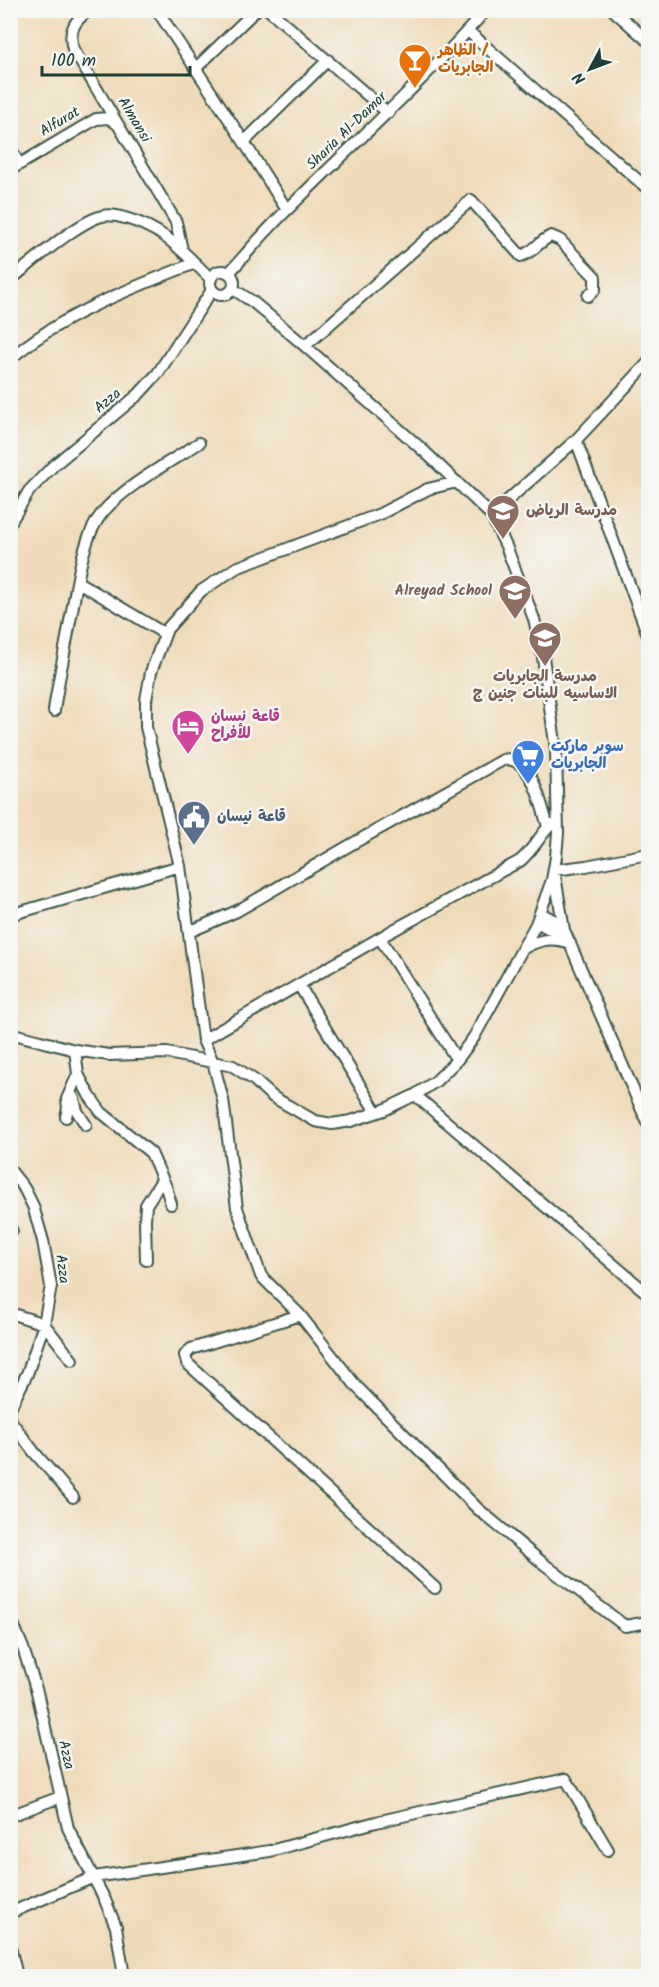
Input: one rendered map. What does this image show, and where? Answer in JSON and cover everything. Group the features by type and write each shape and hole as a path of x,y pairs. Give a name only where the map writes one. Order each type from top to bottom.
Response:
{"street":[{"name":"Almansi","path":"89,10 73,25 71,34 73,49 176,222 182,250"},
{"path":"157,10 286,210"},
{"path":"195,69 256,10"},
{"path":"269,10 388,113"},
{"name":"Sharia Al-Damor","path":"229,273 286,210 388,113 486,10"},
{"path":"613,10 648,41"},
{"path":"468,31 648,189"},
{"path":"244,142 328,60"},
{"name":"Alfurat","path":"15,167 96,118 112,120 124,132"},
{"path":"10,147 15,167"},
{"path":"305,346 471,200 521,256 529,253 545,238 551,236 560,240 595,277 595,289 588,296"},
{"path":"10,280 57,243 103,216 113,215 136,221 168,237 223,295 233,289"},
{"path":"10,359 42,336 90,309 195,263"},
{"path":"212,285 219,271 229,273 234,281 233,289"},
{"name":"Azza","path":"10,523 29,491 53,466 139,394 158,373 212,285"},
{"path":"10,1033 75,1050 109,1054 167,1053 233,1066 273,1097 315,1121 332,1124 351,1121 415,1095 436,1081 457,1060 474,1037 539,917 554,870 557,817 556,750 543,657 534,619 506,546 491,515 305,346 253,302 233,289"},
{"path":"491,515 576,440 647,370"},
{"path":"576,440 648,635"},
{"path":"54,711 78,582 95,523 123,493 200,443"},
{"path":"457,482 428,489 380,514 236,568 201,591 165,634 148,686 146,727 180,866 202,1040 213,1062 224,1100 237,1208 261,1276 300,1315 356,1386 478,1509 544,1564 625,1626 648,1622"},
{"path":"78,582 165,634"},
{"path":"189,932 237,911 332,855 503,760 510,758 516,760 527,772 540,798 548,827"},
{"path":"202,1040 520,861 557,817"},
{"path":"554,870 648,854"},
{"path":"10,915 180,866"},
{"path":"554,870 567,937 648,1124"},
{"path":"539,917 555,921 567,937"},
{"path":"523,948 543,940 560,940 567,937"},
{"path":"380,938 457,1060"},
{"path":"299,985 376,1112"},
{"path":"75,1050 78,1074 101,1112 151,1153 171,1204"},
{"path":"66,1117 70,1092 78,1074"},
{"path":"70,1092 77,1111 86,1125"},
{"path":"415,1095 648,1294"},
{"name":"Azza","path":"10,1170 24,1188 33,1206 43,1241 51,1286 44,1324 27,1374 10,1408"},
{"path":"146,1260 144,1220 146,1205 162,1180"},
{"path":"10,1314 44,1324 72,1360"},
{"path":"300,1315 191,1349 185,1355 187,1363 435,1588"},
{"path":"10,1420 73,1497"},
{"name":"Azza","path":"10,1617 37,1692 68,1828 94,1877 116,1927 124,1977"},
{"path":"10,1913 94,1877 270,1851 376,1822 566,1779 608,1850"},
{"path":"10,1816 60,1797"},
{"path":"10,1947 17,1977"}],"place":[{"name":"الظاهر / الجابريات","path":"415,89"},
{"name":"مدرسة الرياض","path":"503,540"},
{"name":"Alreyad School","path":"515,620"},
{"name":"مدرسة الجابريات الاساسيه للبنات جنين ج","path":"545,667"},
{"name":"قاعة نيسان للأفراح","path":"188,755"},
{"name":"سوبر ماركت الجابريات","path":"528,785"},
{"name":"قاعة نيسان","path":"194,846"}]}
